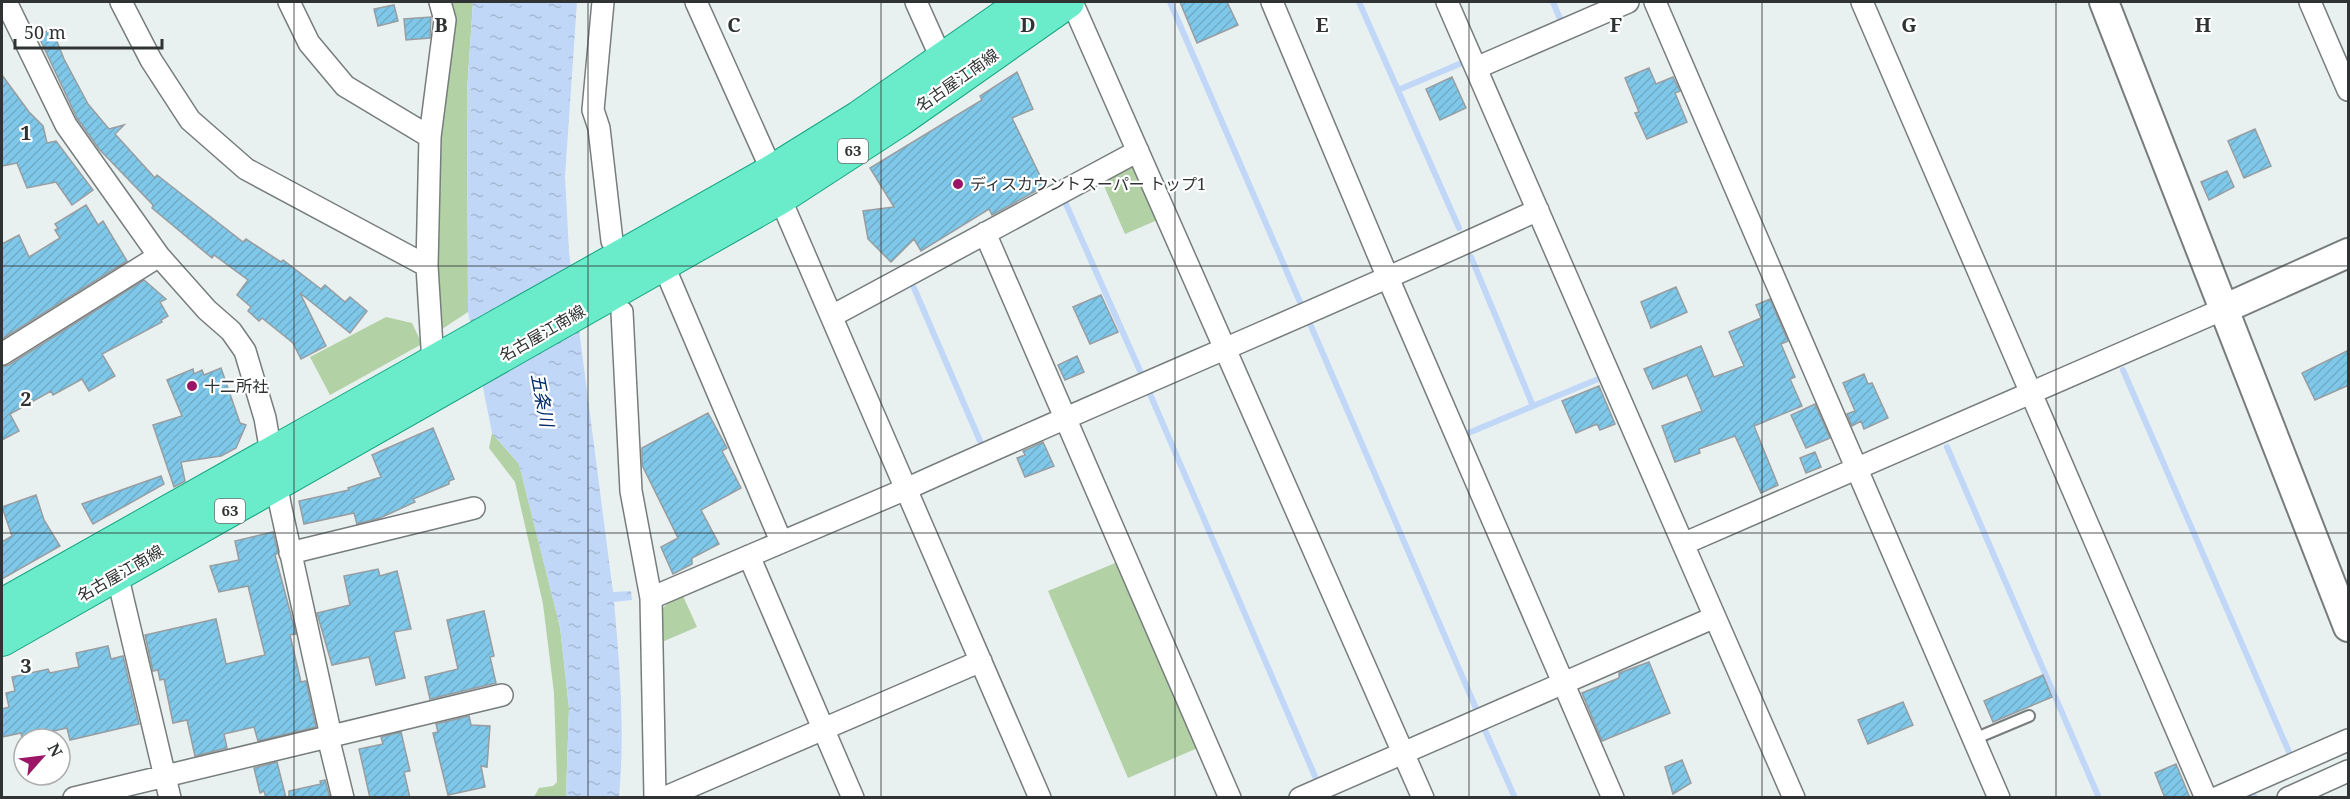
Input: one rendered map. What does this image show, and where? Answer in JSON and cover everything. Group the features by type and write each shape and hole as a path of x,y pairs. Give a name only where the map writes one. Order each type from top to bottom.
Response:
{"main road":[{"name":"名古屋江南線","path":"606,279 663,264 776,185 942,60 1024,2"},
{"name":"名古屋江南線","path":"2,605 271,451 448,365 776,185 900,120 1070,2"},
{"name":"名古屋江南線","path":"2,640 278,484 448,365"}],"street":[{"path":"6,2 66,125 159,256 207,310 231,331 245,351 260,397 290,553 343,798"},
{"path":"121,2 151,60 190,120 246,169 428,266"},
{"path":"289,2 309,43 345,86 430,137"},
{"path":"440,2 445,20 430,137 428,266 448,365"},
{"path":"603,2 594,112 590,131 591,147 631,491 651,598 661,797 981,661"},
{"path":"696,2 1040,798"},
{"path":"916,2 942,60"},
{"path":"1070,2 1423,798"},
{"path":"1272,2 1388,278 1613,798"},
{"path":"1447,2 1794,798"},
{"path":"1476,68 1628,2"},
{"path":"1655,2 1999,798"},
{"path":"1862,2 2206,798"},
{"path":"2104,2 2226,308 2349,627"},
{"path":"2310,2 2349,90"},
{"path":"832,316 1138,151"},
{"path":"651,598 906,489 1538,210"},
{"path":"986,233 1230,798"},
{"path":"1683,544 2349,253"},
{"path":"2,354 159,256"},
{"path":"663,264 781,542"},
{"path":"290,553 474,508"},
{"path":"749,556 853,798"},
{"path":"117,574 170,798"},
{"path":"1300,798 1715,617"},
{"path":"74,798 502,695"},
{"path":"2216,798 2349,740"},
{"path":"2288,798 2349,771"}],"lane":[{"path":"1974,739 2029,716"}],"green space":[{"path":"452,2 473,2 467,91 468,312 439,331 437,144"},
{"path":"1135,163 1162,218 1125,234 1101,179"},
{"path":"386,317 412,323 422,344 330,395 310,357"},
{"path":"492,433 519,464 560,627 569,708 566,797 534,797 539,788 553,786 557,782 554,693 543,604 515,482 489,448"},
{"path":"1120,561 1200,747 1128,778 1048,591"},
{"path":"683,596 697,627 662,642 661,612 667,604"}],"water":[{"name":"五条川","path":"473,2 577,2 565,176 569,252 613,592 631,591 632,600 614,602 622,724 619,797 566,797 569,708 560,627 519,464 492,433 468,312 467,91"}],"building":[{"path":"1180,2 1227,2 1238,25 1197,43"},
{"path":"394,5 398,21 378,26 374,9"},
{"path":"431,17 430,38 406,40 404,19"},
{"path":"52,29 64,59 88,104 109,129 124,125 115,134 155,178 157,175 243,242 246,239 281,262 283,260 321,289 325,285 345,302 350,297 367,311 350,333 300,293 326,346 301,359 293,343 262,318 259,321 248,311 251,307 237,295 248,280 214,255 212,258 152,208 153,205 99,149 77,118 38,35"},
{"path":"1649,68 1656,84 1673,77 1680,91 1675,93 1687,122 1647,139 1635,113 1639,112 1625,78"},
{"path":"1017,72 1033,109 1012,118 1045,186 992,215 989,209 921,251 914,239 891,262 868,239 863,211 894,207 870,168 982,100 980,96"},
{"path":"2,75 29,112 43,126 47,143 56,141 93,190 72,205 56,182 27,188 17,163 2,166"},
{"path":"1452,77 1466,108 1440,120 1426,89"},
{"path":"2255,129 2271,166 2244,178 2228,141"},
{"path":"2227,171 2234,187 2209,200 2201,182"},
{"path":"86,205 98,225 103,221 127,261 2,339 2,244 19,235 29,257 60,238 55,230 58,228 55,224"},
{"path":"144,280 166,299 160,302 168,316 161,320 162,322 102,354 115,376 89,391 82,379 53,395 51,391 10,414 19,431 2,440 2,367 9,365"},
{"path":"1676,287 1687,312 1651,328 1641,302"},
{"path":"1101,295 1118,332 1090,344 1073,307"},
{"path":"1770,299 1788,341 1781,344 1795,377 1790,379 1802,406 1754,426 1778,485 1761,493 1735,436 1699,449 1700,453 1675,462 1662,426 1702,411 1687,375 1653,389 1644,369 1701,346 1714,377 1744,366 1729,332 1761,318 1756,305"},
{"path":"2349,350 2349,385 2315,400 2302,373"},
{"path":"1077,356 1084,372 1065,380 1058,365"},
{"path":"221,368 240,423 246,425 236,448 221,456 181,462 185,481 174,487 153,425 182,416 167,380 193,369 194,374 202,370 204,375"},
{"path":"1864,374 1868,384 1872,383 1888,418 1864,429 1861,421 1852,426 1847,414 1855,411 1843,383"},
{"path":"1599,386 1615,424 1600,430 1597,424 1576,433 1562,401"},
{"path":"1815,404 1830,438 1806,448 1791,415"},
{"path":"708,413 727,448 722,451 741,488 701,510 719,544 692,558 692,564 673,574 661,547 678,538 642,465 642,448"},
{"path":"433,428 454,479 449,481 449,484 413,499 415,502 380,518 357,524 354,513 304,524 299,501 349,490 348,488 381,477 372,455"},
{"path":"1043,442 1054,466 1025,477 1017,458 1025,455 1023,451"},
{"path":"1815,452 1821,467 1806,473 1800,458"},
{"path":"161,476 164,484 93,524 82,504"},
{"path":"36,495 44,520 60,546 2,579 2,542 12,536 2,507"},
{"path":"273,532 278,553 275,555 296,634 290,635 301,682 306,681 316,727 258,741 254,727 224,734 227,748 195,756 187,720 173,723 164,679 160,680 158,670 153,671 145,635 216,619 226,664 265,655 248,586 219,592 210,566 239,560 235,541"},
{"path":"378,569 380,576 397,571 411,629 394,632 405,678 376,685 369,657 332,665 317,613 350,605 344,576"},
{"path":"484,611 494,656 490,657 496,683 430,699 425,677 458,669 447,620"},
{"path":"108,646 111,659 123,656 139,724 72,740 72,727 12,727 12,735 2,737 2,709 9,707 6,693 15,691 12,677 48,669 50,673 79,667 76,653"},
{"path":"1649,662 1670,713 1602,741 1582,693 1619,678 1619,673"},
{"path":"2043,675 2052,697 1993,722 1984,701"},
{"path":"1903,702 1913,725 1868,744 1858,720"},
{"path":"469,716 471,725 490,726 487,767 481,766 485,787 448,795 433,733 438,732 436,724"},
{"path":"401,732 410,771 404,772 410,798 370,798 359,749 383,744 381,737"},
{"path":"1682,760 1691,783 1673,794 1665,767"},
{"path":"277,762 286,798 266,798 264,791 260,793 254,768"},
{"path":"2176,764 2190,798 2165,798 2155,773"},
{"path":"325,780 330,798 289,798 289,791 321,784 320,781"}],"waterway":[{"path":"1170,2 1300,302"},
{"path":"1359,2 1459,228"},
{"path":"1553,2 1560,19"},
{"path":"1398,90 1464,62"},
{"path":"1065,202 1141,373"},
{"path":"1471,257 1533,406"},
{"path":"914,288 980,441"},
{"path":"1311,326 1478,713"},
{"path":"2123,370 2289,752"},
{"path":"1466,434 1603,377"},
{"path":"1150,394 1317,781"},
{"path":"1947,447 2099,798"},
{"path":"1484,728 1515,798"},
{"path":"2250,798 2254,796"}],"place":[{"name":"ディスカウントスーパー トップ1","path":"958,184"},
{"name":"十二所社","path":"192,386"}]}
